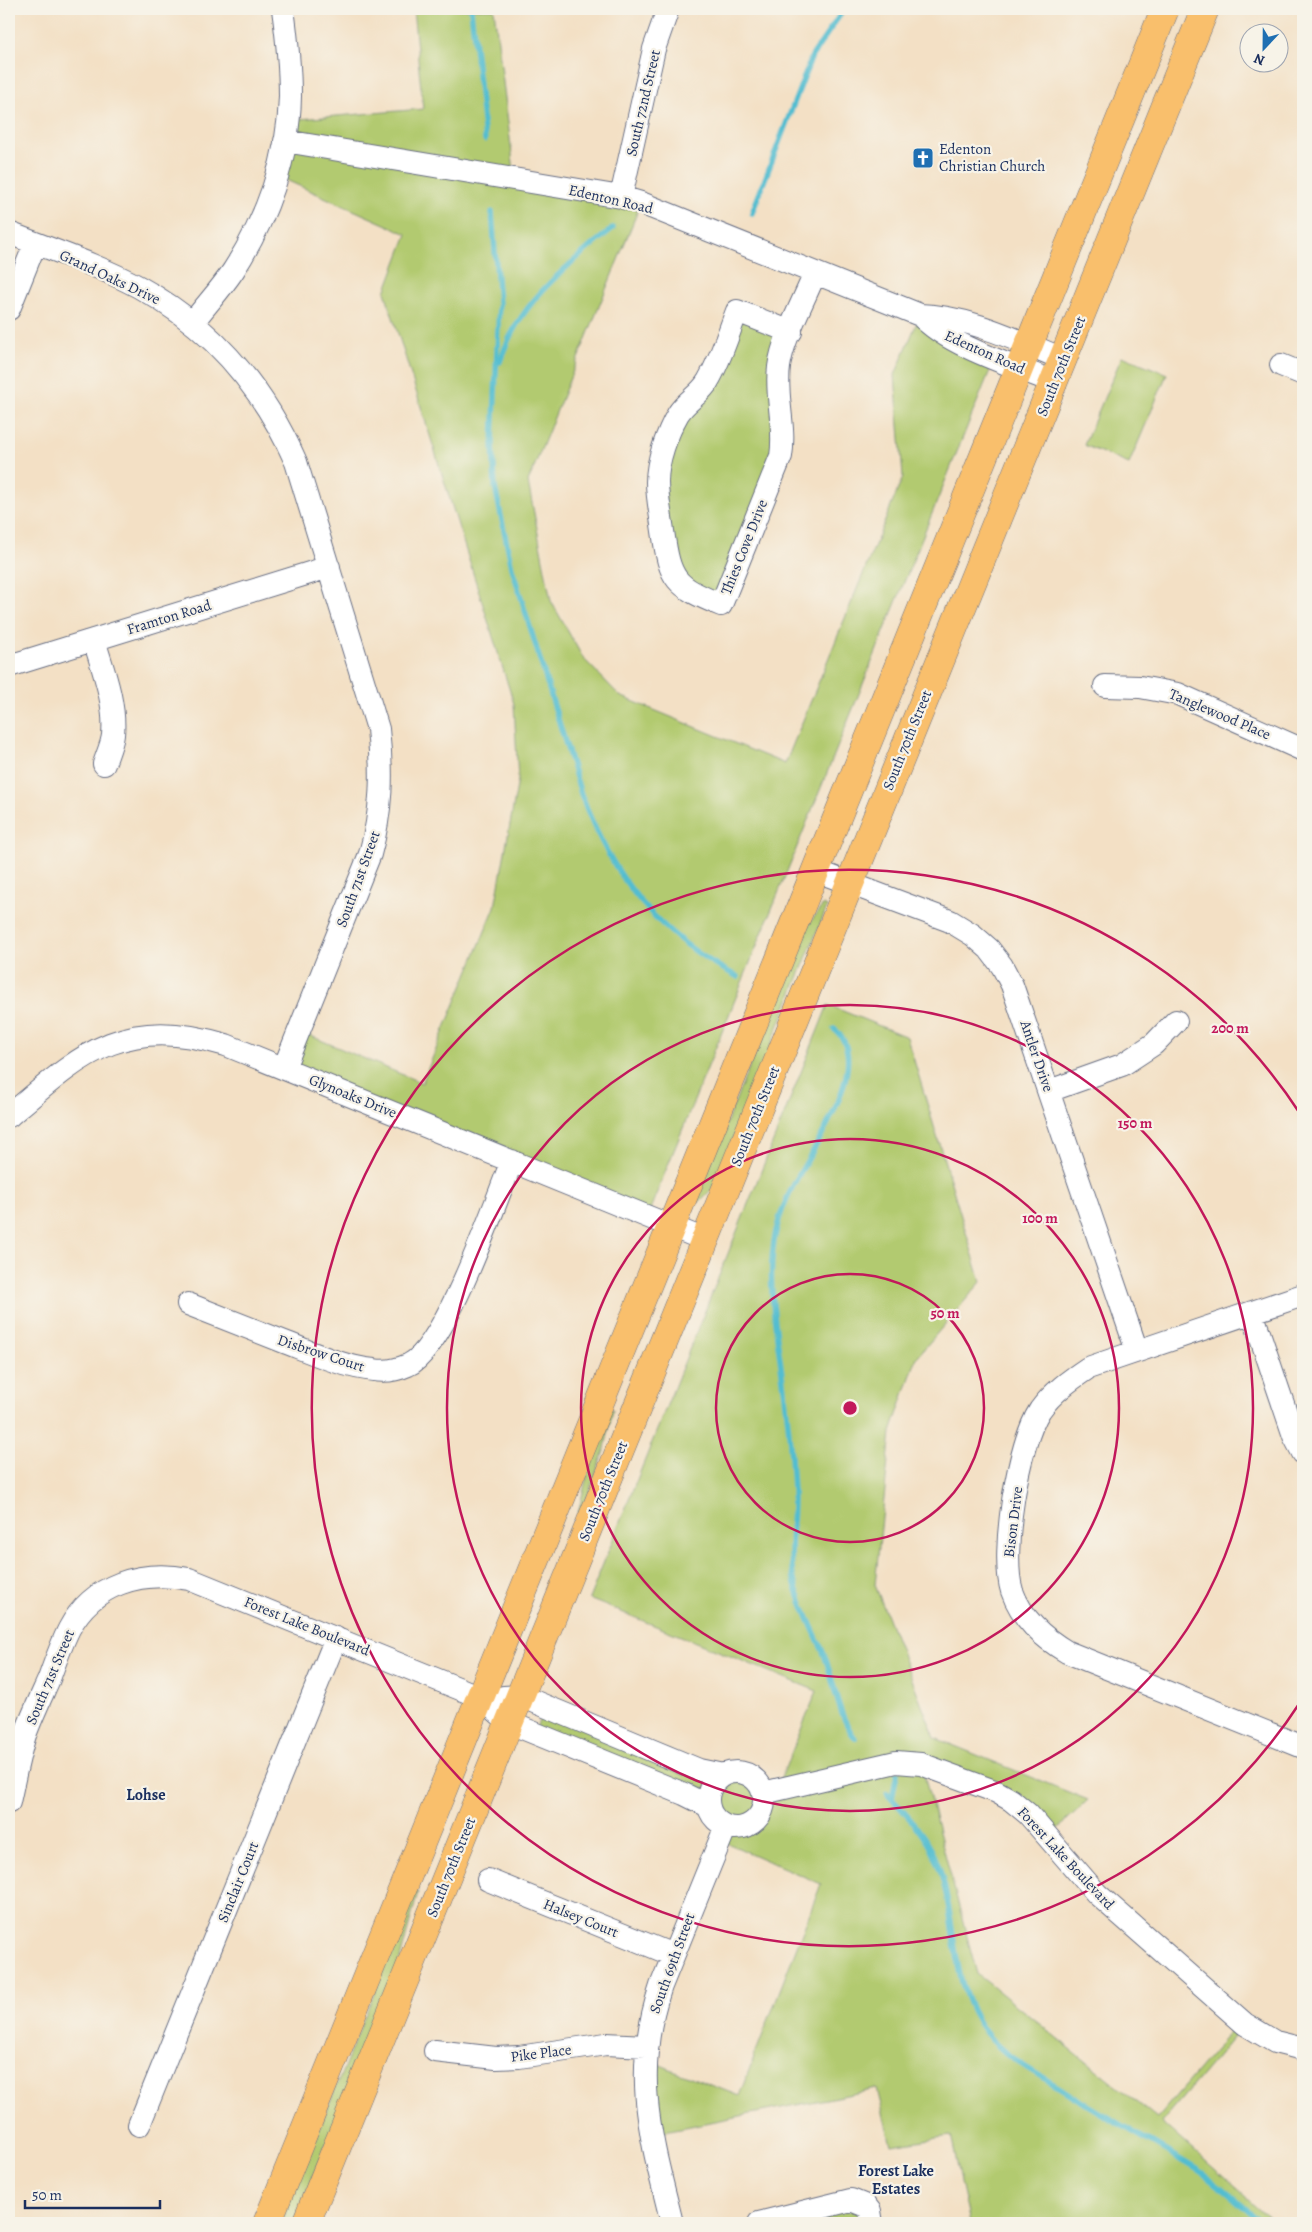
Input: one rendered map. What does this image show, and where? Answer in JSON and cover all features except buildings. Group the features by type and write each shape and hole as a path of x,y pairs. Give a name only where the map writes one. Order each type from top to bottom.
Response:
{"main road":[{"path":"266,2223 1165,9"},
{"name":"South 70th Street","path":"306,2223 1205,9"}],"street":[{"path":"193,322 232,272 250,244 275,184 285,140 290,98 284,9"},
{"name":"South 72nd Street","path":"621,198 654,49 668,9"},
{"name":"Edenton Road","path":"285,140 621,198 671,214 920,315 937,315 962,321 1024,357 1059,371"},
{"name":"Grand Oaks Drive","path":"9,233 138,286 193,322 215,341 242,370 265,402 282,432 296,462 329,567"},
{"path":"9,308 35,244"},
{"name":"Thies Cove Drive","path":"790,332 737,311 711,375 701,391 687,403 678,415 658,466 657,483 667,561 672,574 691,592 721,605 781,456 784,439 778,382 779,366 790,332 816,273"},
{"path":"1280,365 1303,374"},
{"name":"Framton Road","path":"9,666 329,567"},
{"name":"South 71st Street","path":"284,1068 370,854 382,795 382,762 378,729 329,567"},
{"path":"94,640 110,694 113,720 113,736 104,764"},
{"name":"Tanglewood Place","path":"1105,686 1140,687 1178,694 1303,750"},
{"name":"Antler Drive","path":"814,870 950,921 973,935 989,949 1002,966 1012,985 1137,1351"},
{"path":"1049,1091 1122,1065 1154,1044 1176,1021"},
{"name":"Glynoaks Drive","path":"9,1116 68,1066 87,1054 113,1042 134,1036 162,1033 190,1035 226,1045 284,1068 705,1240"},
{"name":"Disbrow Court","path":"188,1304 306,1351 351,1366 375,1371 392,1370 409,1365 418,1359 434,1340 449,1311 512,1161"},
{"name":"Bison Drive","path":"1303,1295 1088,1368 1070,1380 1054,1394 1040,1411 1030,1430 1023,1450 1007,1548 1012,1591 1022,1611 1032,1625 1048,1640 1067,1652 1303,1747"},
{"path":"1252,1312 1294,1436 1303,1453"},
{"name":"Forest Lake Boulevard","path":"129,1579 168,1575 190,1579 480,1697 510,1723 684,1794 708,1806"},
{"name":"South 71st Street","path":"9,1802 25,1736 69,1629 82,1610 94,1599 112,1586 129,1579"},
{"name":"Sinclair Court","path":"139,2125 336,1638"},
{"name":"Forest Lake Boulevard","path":"480,1697 521,1696 699,1770 723,1775"},
{"name":"Forest Lake Boulevard","path":"763,1793 896,1762 921,1764 997,1792 1028,1814 1097,1894 1241,2020 1260,2035 1275,2042 1303,2049"},
{"path":"736,1772 748,1775 758,1782 763,1793 764,1806 753,1822 740,1828 726,1826 715,1819 708,1806 709,1791 717,1779 723,1775 736,1772"},
{"name":"South 69th Street","path":"672,2223 650,2134 645,2101 646,2046 652,2010 726,1826"},
{"name":"Halsey Court","path":"488,1880 673,1955"},
{"name":"Pike Place","path":"435,2051 496,2058 519,2057 606,2044 646,2046"},
{"path":"772,2222 851,2200 866,2206 870,2211 872,2223"}],"green space":[{"path":"413,9 494,9 515,179 641,203 528,482 551,601 583,658 620,696 785,764 903,477 895,375 920,315 995,358 647,1217 284,1068 299,1031 422,1083 495,907 518,780 514,704 385,292 407,234 277,176 287,120 423,109"},
{"path":"737,311 791,332 783,422 721,605 682,585 657,483"},
{"path":"1122,356 1167,374 1129,464 1084,445"},
{"path":"823,905 827,907 712,1189 699,1202 695,1200 806,928"},
{"path":"828,1005 907,1037 981,1282 917,1357 891,1432 875,1585 935,1738 1088,1800 1048,1838 1028,1814 921,1764 977,1974 1157,2118 1241,2020 1245,2024 1162,2122 1275,2223 970,2223 951,2136 891,2145 877,2089 650,2134 645,2059 739,2096 821,1884 720,1840 720,1823 711,1813 534,1733 545,1706 729,1773 748,1775 761,1787 776,1790 817,1691 589,1599"},
{"path":"611,1408 613,1410 605,1448 581,1514 578,1513 590,1463"},
{"path":"415,1892 418,1892 399,1963 294,2223 281,2223"},
{"path":"851,2200 872,2223 759,2223"}],"waterway":[{"path":"471,9 485,140"},
{"path":"752,213 812,56 844,9"},
{"path":"492,212 499,303 493,443 495,487 512,568 581,794 607,852 623,878 641,901 661,923 684,942 709,961 738,977"},
{"path":"500,362 508,341 532,303 562,271 613,228"},
{"path":"834,1029 845,1043 848,1062 844,1083 837,1105 795,1182 782,1212 773,1248 772,1282 774,1315 791,1459 793,1490 791,1561 795,1584 801,1603 825,1657 840,1709 855,1738"},
{"path":"892,1799 897,1773"},
{"path":"887,1794 920,1832 935,1857 948,1902 959,1970 965,1992 974,2013 986,2033 1003,2051 1033,2072 1198,2170 1262,2223"}],"place":[{"name":"Edenton Christian Church","path":"923,158"}],"district":[{"name":"Lohse","path":"146,1795"},
{"name":"Forest Lake Estates","path":"896,2180"}]}
